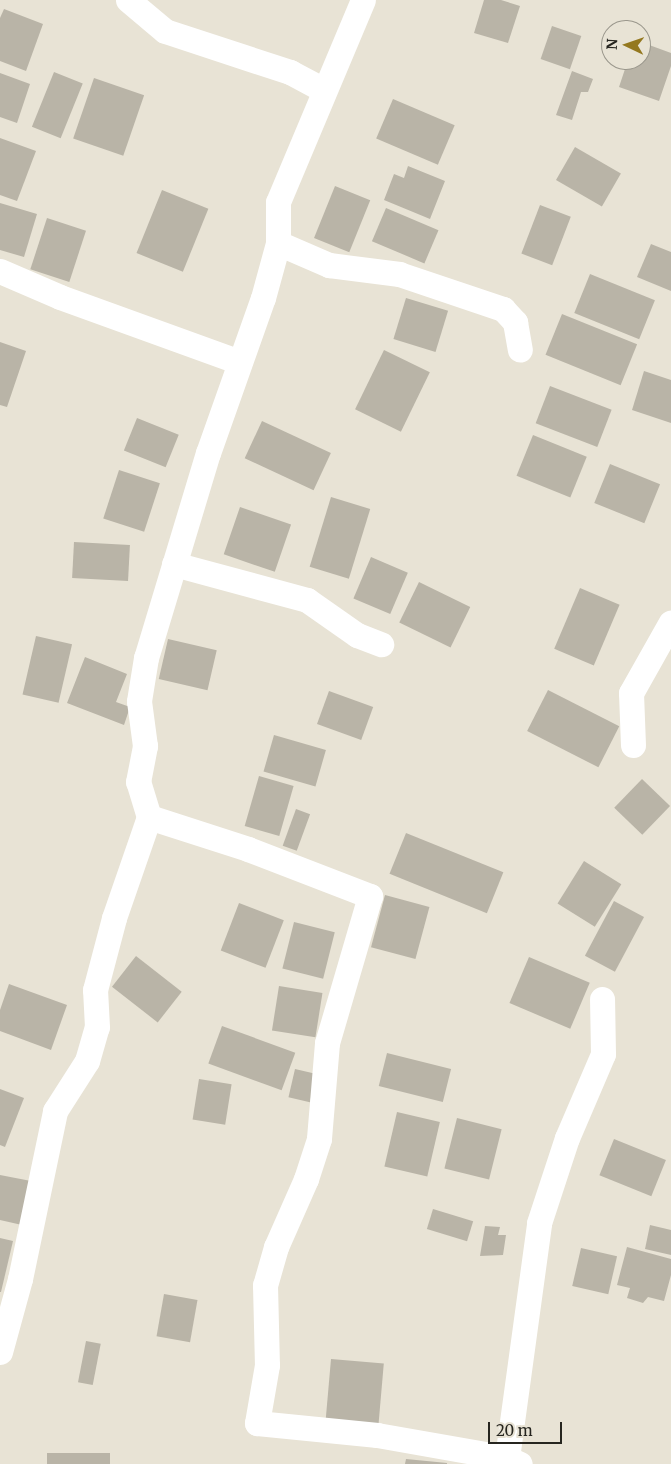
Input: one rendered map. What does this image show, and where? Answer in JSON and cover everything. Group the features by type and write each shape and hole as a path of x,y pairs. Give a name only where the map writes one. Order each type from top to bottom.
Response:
{"street":[{"path":"128,0 165,31 290,72 324,90"},
{"path":"0,1352 20,1279 55,1111 87,1060 97,1027 95,990 114,918 149,817 138,782 145,746 139,701 146,658 208,453 240,362 278,243 278,202 363,0"},
{"path":"278,243 329,266 398,274 503,308 516,322 520,350"},
{"path":"0,271 60,297 240,362"},
{"path":"174,564 307,600 357,635 381,644"},
{"path":"633,745 631,693 671,622"},
{"path":"149,817 248,849 370,896 327,1043 320,1139 306,1179 276,1247 265,1285 266,1365 257,1423 378,1435 514,1461 538,1223 566,1138 603,1054 602,998"}],"building":[{"path":"484,0 501,0 520,6 508,43 474,33"},
{"path":"4,9 43,24 26,71 0,61 0,18"},
{"path":"552,26 581,36 570,69 541,59"},
{"path":"651,46 671,53 671,66 659,101 619,87 625,70 651,70"},
{"path":"572,71 593,79 588,92 581,92 572,120 556,115"},
{"path":"54,72 83,84 61,138 32,127"},
{"path":"0,73 30,84 17,123 0,117"},
{"path":"94,78 144,95 123,156 73,139"},
{"path":"393,99 455,125 438,165 376,139"},
{"path":"0,138 36,151 17,201 0,195"},
{"path":"575,147 621,174 602,206 556,180"},
{"path":"408,166 445,181 430,219 384,200 394,174 404,178"},
{"path":"335,186 370,200 349,252 314,238"},
{"path":"162,190 208,209 183,272 137,253"},
{"path":"0,203 37,214 24,257 0,250"},
{"path":"540,205 571,217 552,265 521,254"},
{"path":"386,208 438,230 424,263 372,241"},
{"path":"47,218 86,231 69,282 30,269"},
{"path":"651,244 671,252 671,291 637,277"},
{"path":"590,274 655,300 639,339 574,313"},
{"path":"406,298 448,311 436,352 393,339"},
{"path":"562,314 637,344 621,385 546,355"},
{"path":"0,342 26,351 7,407 0,405"},
{"path":"384,350 430,372 401,432 355,409"},
{"path":"644,371 671,380 671,423 632,410"},
{"path":"550,386 612,410 597,447 536,423"},
{"path":"137,418 179,435 166,467 124,450"},
{"path":"262,421 331,453 314,490 245,458"},
{"path":"533,435 587,457 570,498 517,476"},
{"path":"610,464 660,484 644,523 594,503"},
{"path":"119,470 160,483 144,532 103,519"},
{"path":"331,497 370,509 349,579 310,567"},
{"path":"240,507 291,525 275,572 224,554"},
{"path":"74,542 130,545 128,581 72,578"},
{"path":"371,557 408,573 390,614 353,598"},
{"path":"419,582 470,607 451,647 399,622"},
{"path":"580,588 620,605 594,666 554,649"},
{"path":"36,636 72,644 59,703 23,694"},
{"path":"168,639 217,650 207,690 159,679"},
{"path":"85,657 127,674 116,702 130,707 124,725 67,703"},
{"path":"548,690 619,726 598,767 527,731"},
{"path":"329,691 373,707 361,740 317,724"},
{"path":"274,735 326,750 315,786 264,772"},
{"path":"259,776 294,786 279,836 245,826"},
{"path":"642,779 670,806 642,835 614,808"},
{"path":"296,809 310,814 297,851 283,846"},
{"path":"406,833 503,872 487,913 390,874"},
{"path":"584,861 621,884 595,927 558,903"},
{"path":"385,895 429,907 415,959 371,947"},
{"path":"614,901 644,917 615,972 585,956"},
{"path":"239,903 284,920 266,968 221,951"},
{"path":"294,922 335,932 323,979 282,969"},
{"path":"136,956 182,992 158,1022 112,987"},
{"path":"529,957 590,983 570,1029 509,1003"},
{"path":"9,984 67,1005 51,1050 0,1031 0,1010"},
{"path":"279,986 322,993 315,1037 272,1030"},
{"path":"222,1026 295,1053 282,1090 208,1064"},
{"path":"387,1053 451,1069 443,1102 379,1086"},
{"path":"295,1069 316,1074 310,1102 288,1097"},
{"path":"199,1079 232,1084 225,1125 193,1119"},
{"path":"0,1089 24,1098 5,1147 0,1145"},
{"path":"397,1112 440,1122 427,1176 384,1167"},
{"path":"457,1118 502,1129 489,1180 444,1168"},
{"path":"614,1139 666,1160 651,1196 599,1175"},
{"path":"0,1175 31,1181 22,1225 0,1220"},
{"path":"433,1209 473,1221 467,1241 427,1229"},
{"path":"650,1225 671,1230 671,1255 645,1249"},
{"path":"485,1226 500,1227 498,1235 506,1235 503,1255 480,1256"},
{"path":"0,1238 13,1241 1,1292 0,1292"},
{"path":"627,1247 671,1259 671,1275 664,1301 648,1297 643,1303 627,1298 630,1288 617,1285"},
{"path":"581,1248 617,1256 608,1294 572,1286"},
{"path":"164,1294 197,1300 190,1342 157,1336"},
{"path":"86,1341 101,1344 93,1385 78,1382"},
{"path":"331,1359 384,1364 378,1427 325,1423"},
{"path":"47,1453 110,1453 110,1464 47,1464"},
{"path":"406,1459 447,1463 447,1464 405,1464"}]}
